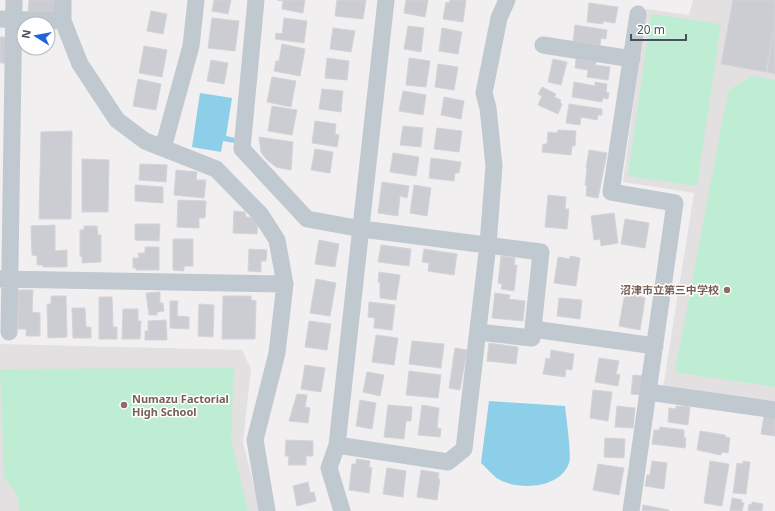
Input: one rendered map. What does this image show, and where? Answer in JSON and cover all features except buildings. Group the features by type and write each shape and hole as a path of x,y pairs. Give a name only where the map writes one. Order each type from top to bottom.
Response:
{"street":[{"path":"9,332 5,280 7,19 14,0"},
{"path":"63,0 63,21 80,64 118,120 145,141 216,170 261,215 277,240 285,284 277,353 255,440 267,511"},
{"path":"164,148 191,46 196,0"},
{"path":"256,0 242,149 307,219 362,229 541,252 532,338 478,332"},
{"path":"342,511 329,468 337,445 362,229 386,0"},
{"path":"337,445 448,462 464,449 488,244 494,166 488,108 484,94 499,18 507,0"},
{"path":"631,511 675,203 611,192 638,14"},
{"path":"7,19 63,21"},
{"path":"543,45 632,59"},
{"path":"5,280 285,284"},
{"path":"533,329 655,346"},
{"path":"648,392 775,410"}],"shaded area":[{"name":"沼津市立第三中学校","path":"693,0 775,0 775,404 663,388 694,193 623,182 646,9 689,15"},
{"name":"Numazu Factorial High School","path":"0,344 242,350 251,369 243,442 260,511 0,511"}],"green space":[{"path":"651,14 721,24 697,186 628,176"},
{"path":"751,76 775,80 775,387 675,372 728,91"},
{"name":"Numazu Factorial High School","path":"234,368 231,440 248,511 19,511 18,496 4,477 0,369"}],"water":[{"path":"200,93 232,98 226,136 235,138 234,143 223,141 221,152 192,147"},
{"path":"489,401 565,406 570,459 564,471 558,478 540,485 520,486 499,480 481,463"}],"place":[{"name":"沼津市立第三中学校","path":"727,290"},
{"name":"Numazu Factorial High School","path":"124,405"}]}
